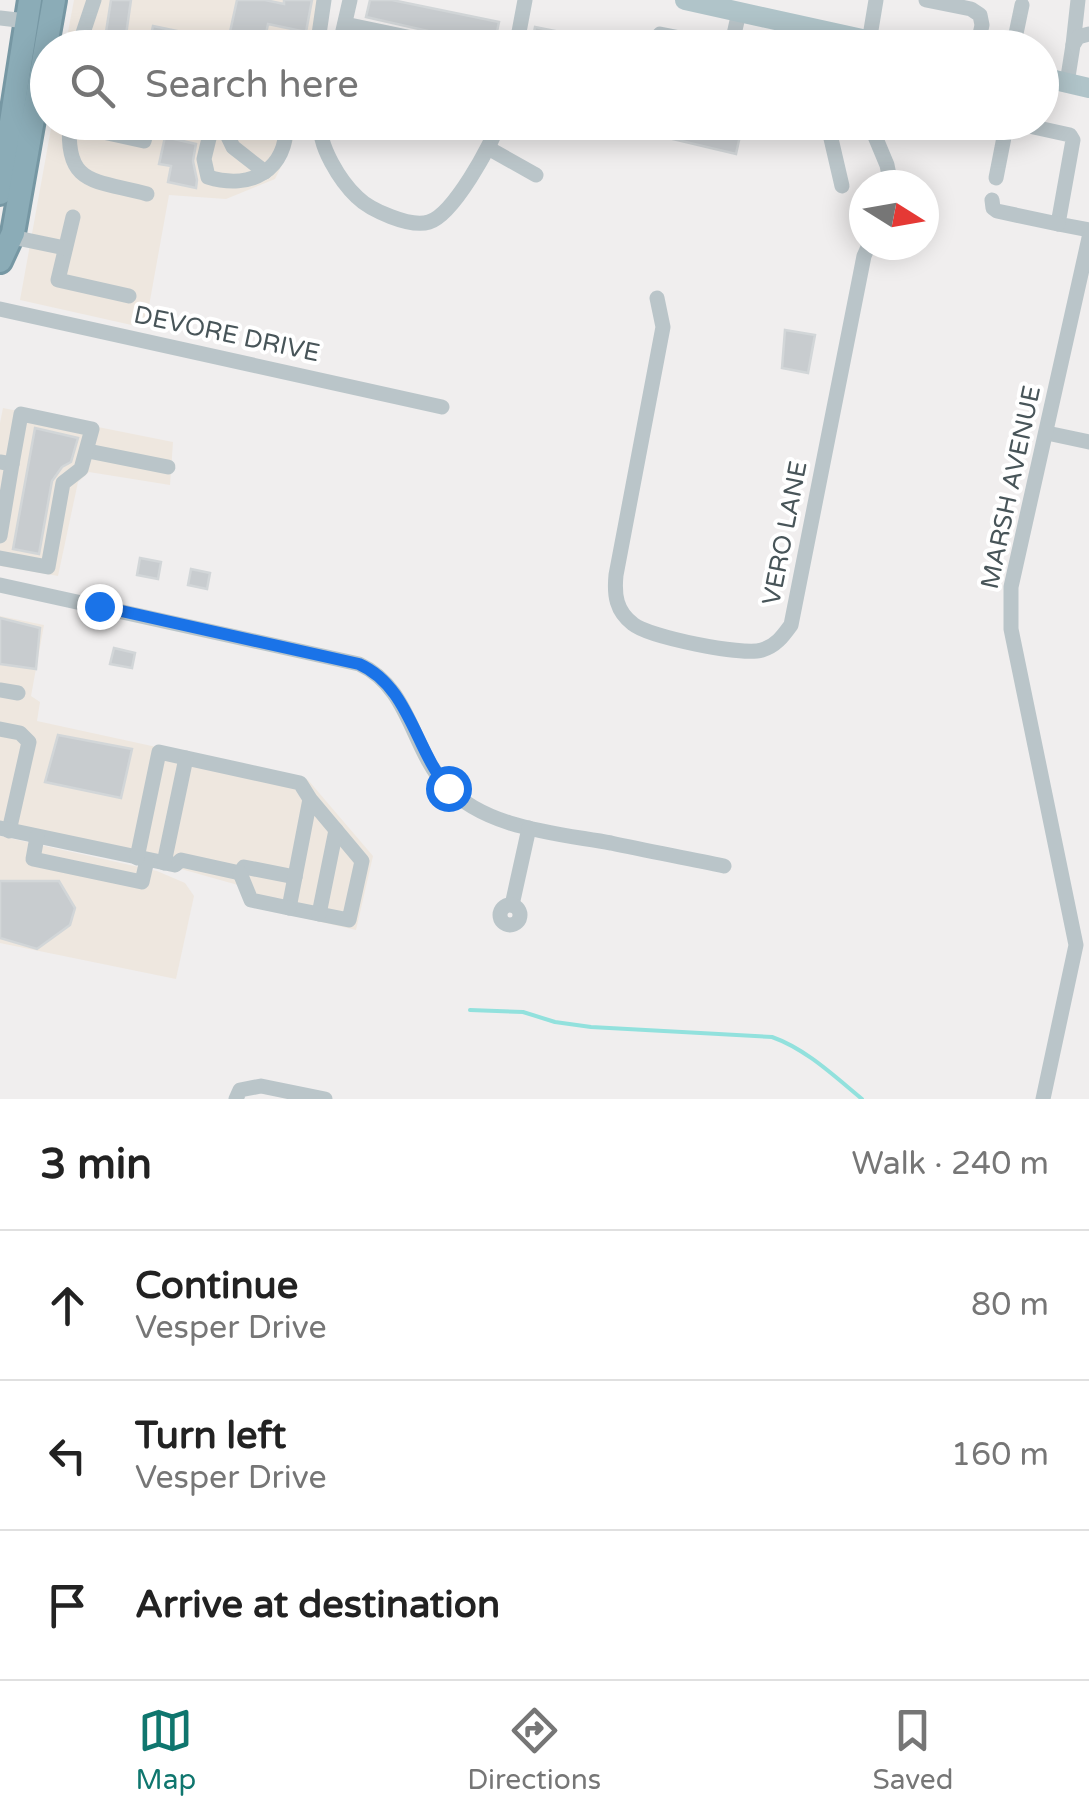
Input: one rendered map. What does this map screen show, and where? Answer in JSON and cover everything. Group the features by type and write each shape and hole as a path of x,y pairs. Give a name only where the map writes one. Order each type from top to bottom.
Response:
{"highway":[{"path":"51,30 54,0"},
{"path":"0,194 6,122 28,10"},
{"path":"6,122 20,133 26,163"},
{"path":"0,260 12,237 33,140"}],"main road":[{"path":"684,0 812,30"},
{"path":"1059,81 1089,88"}],"street":[{"path":"84,30 94,0"},
{"path":"320,30 324,0"},
{"path":"344,30 350,0"},
{"path":"519,30 524,0"},
{"path":"871,30 876,0"},
{"path":"926,0 971,10 980,15 981,30"},
{"path":"1067,83 1078,0"},
{"path":"1017,30 1022,4"},
{"path":"0,18 28,10"},
{"path":"735,30 739,12"},
{"path":"345,24 374,30"},
{"path":"1073,45 1078,36 1089,34"},
{"path":"1058,224 1074,140 1059,133"},
{"path":"72,140 74,166 81,176 147,194"},
{"path":"208,140 204,158 208,177 226,182 257,178 274,166 284,140"},
{"path":"230,140 265,172"},
{"path":"323,140 342,180 359,200 410,222 427,223 442,216 492,140"},
{"path":"831,140 842,186"},
{"path":"877,140 888,170"},
{"path":"996,178 1005,140"},
{"path":"488,148 536,175"},
{"path":"992,200 997,212 1089,230"},
{"path":"73,217 58,280 129,296"},
{"path":"12,237 66,248"},
{"name":"MARSH AVENUE","path":"1043,1099 1076,945 1011,629 1010,604 1089,238"},
{"name":"VERO LANE","path":"657,298 663,327 616,575 618,607 639,629 731,652 761,651 774,646 791,625 863,260"},
{"name":"DEVORE DRIVE","path":"0,309 442,406"},
{"path":"0,536 6,463 21,414 92,429 81,469 63,483 48,567 0,558"},
{"path":"1048,434 1089,442"},
{"path":"88,451 168,468"},
{"path":"0,585 359,664 377,672 394,689 435,773 477,809 529,828 724,866"},
{"path":"0,690 18,693"},
{"path":"0,729 20,734 28,742 5,829 164,863 175,865 181,860 240,873"},
{"path":"37,836 33,859 142,882 142,858 159,752 300,783 362,861 349,920 250,900 240,873"},
{"path":"164,863 186,758"},
{"path":"288,908 310,800"},
{"path":"512,905 529,828"},
{"path":"319,914 336,830"},
{"path":"240,873 244,867 294,876"},
{"path":"242,1093 261,1086 325,1099"}],"shaded area":[{"path":"74,0 329,0 321,30 68,30"},
{"path":"49,140 293,140 275,179 226,199 169,195 145,328 20,300"},
{"path":"3,408 173,442 170,485 89,472 78,482 58,576 0,566"},
{"path":"0,616 44,625 31,696 40,702 37,721 308,780 373,856 356,930 246,905 238,885 0,824"},
{"path":"0,836 157,871 185,883 194,896 176,979 0,943"}],"building":[{"path":"111,0 131,0 127,30 106,30"},
{"path":"237,0 284,4 284,0 312,0 306,30 268,24 267,30 230,30"},
{"path":"370,0 392,0 499,22 497,30 423,30 366,17"},
{"path":"164,140 196,144 196,188 168,182 171,166 159,164"},
{"path":"677,140 739,140 736,154"},
{"path":"785,330 815,335 808,373 782,368"},
{"path":"35,428 78,438 71,462 52,481 39,554 13,549"},
{"path":"140,558 161,562 158,579 137,575"},
{"path":"191,569 210,573 207,589 188,585"},
{"path":"0,618 40,628 36,669 0,664"},
{"path":"114,648 135,653 132,668 110,664"},
{"path":"58,735 132,749 121,798 45,782"},
{"path":"0,881 59,881 75,908 70,925 37,949 0,938"}],"waterway":[{"path":"470,1010 523,1012 591,1027 772,1037 808,1056 862,1099"}],"route":[{"path":"99,606 359,664 377,672 394,689 435,773 448,788"}]}
